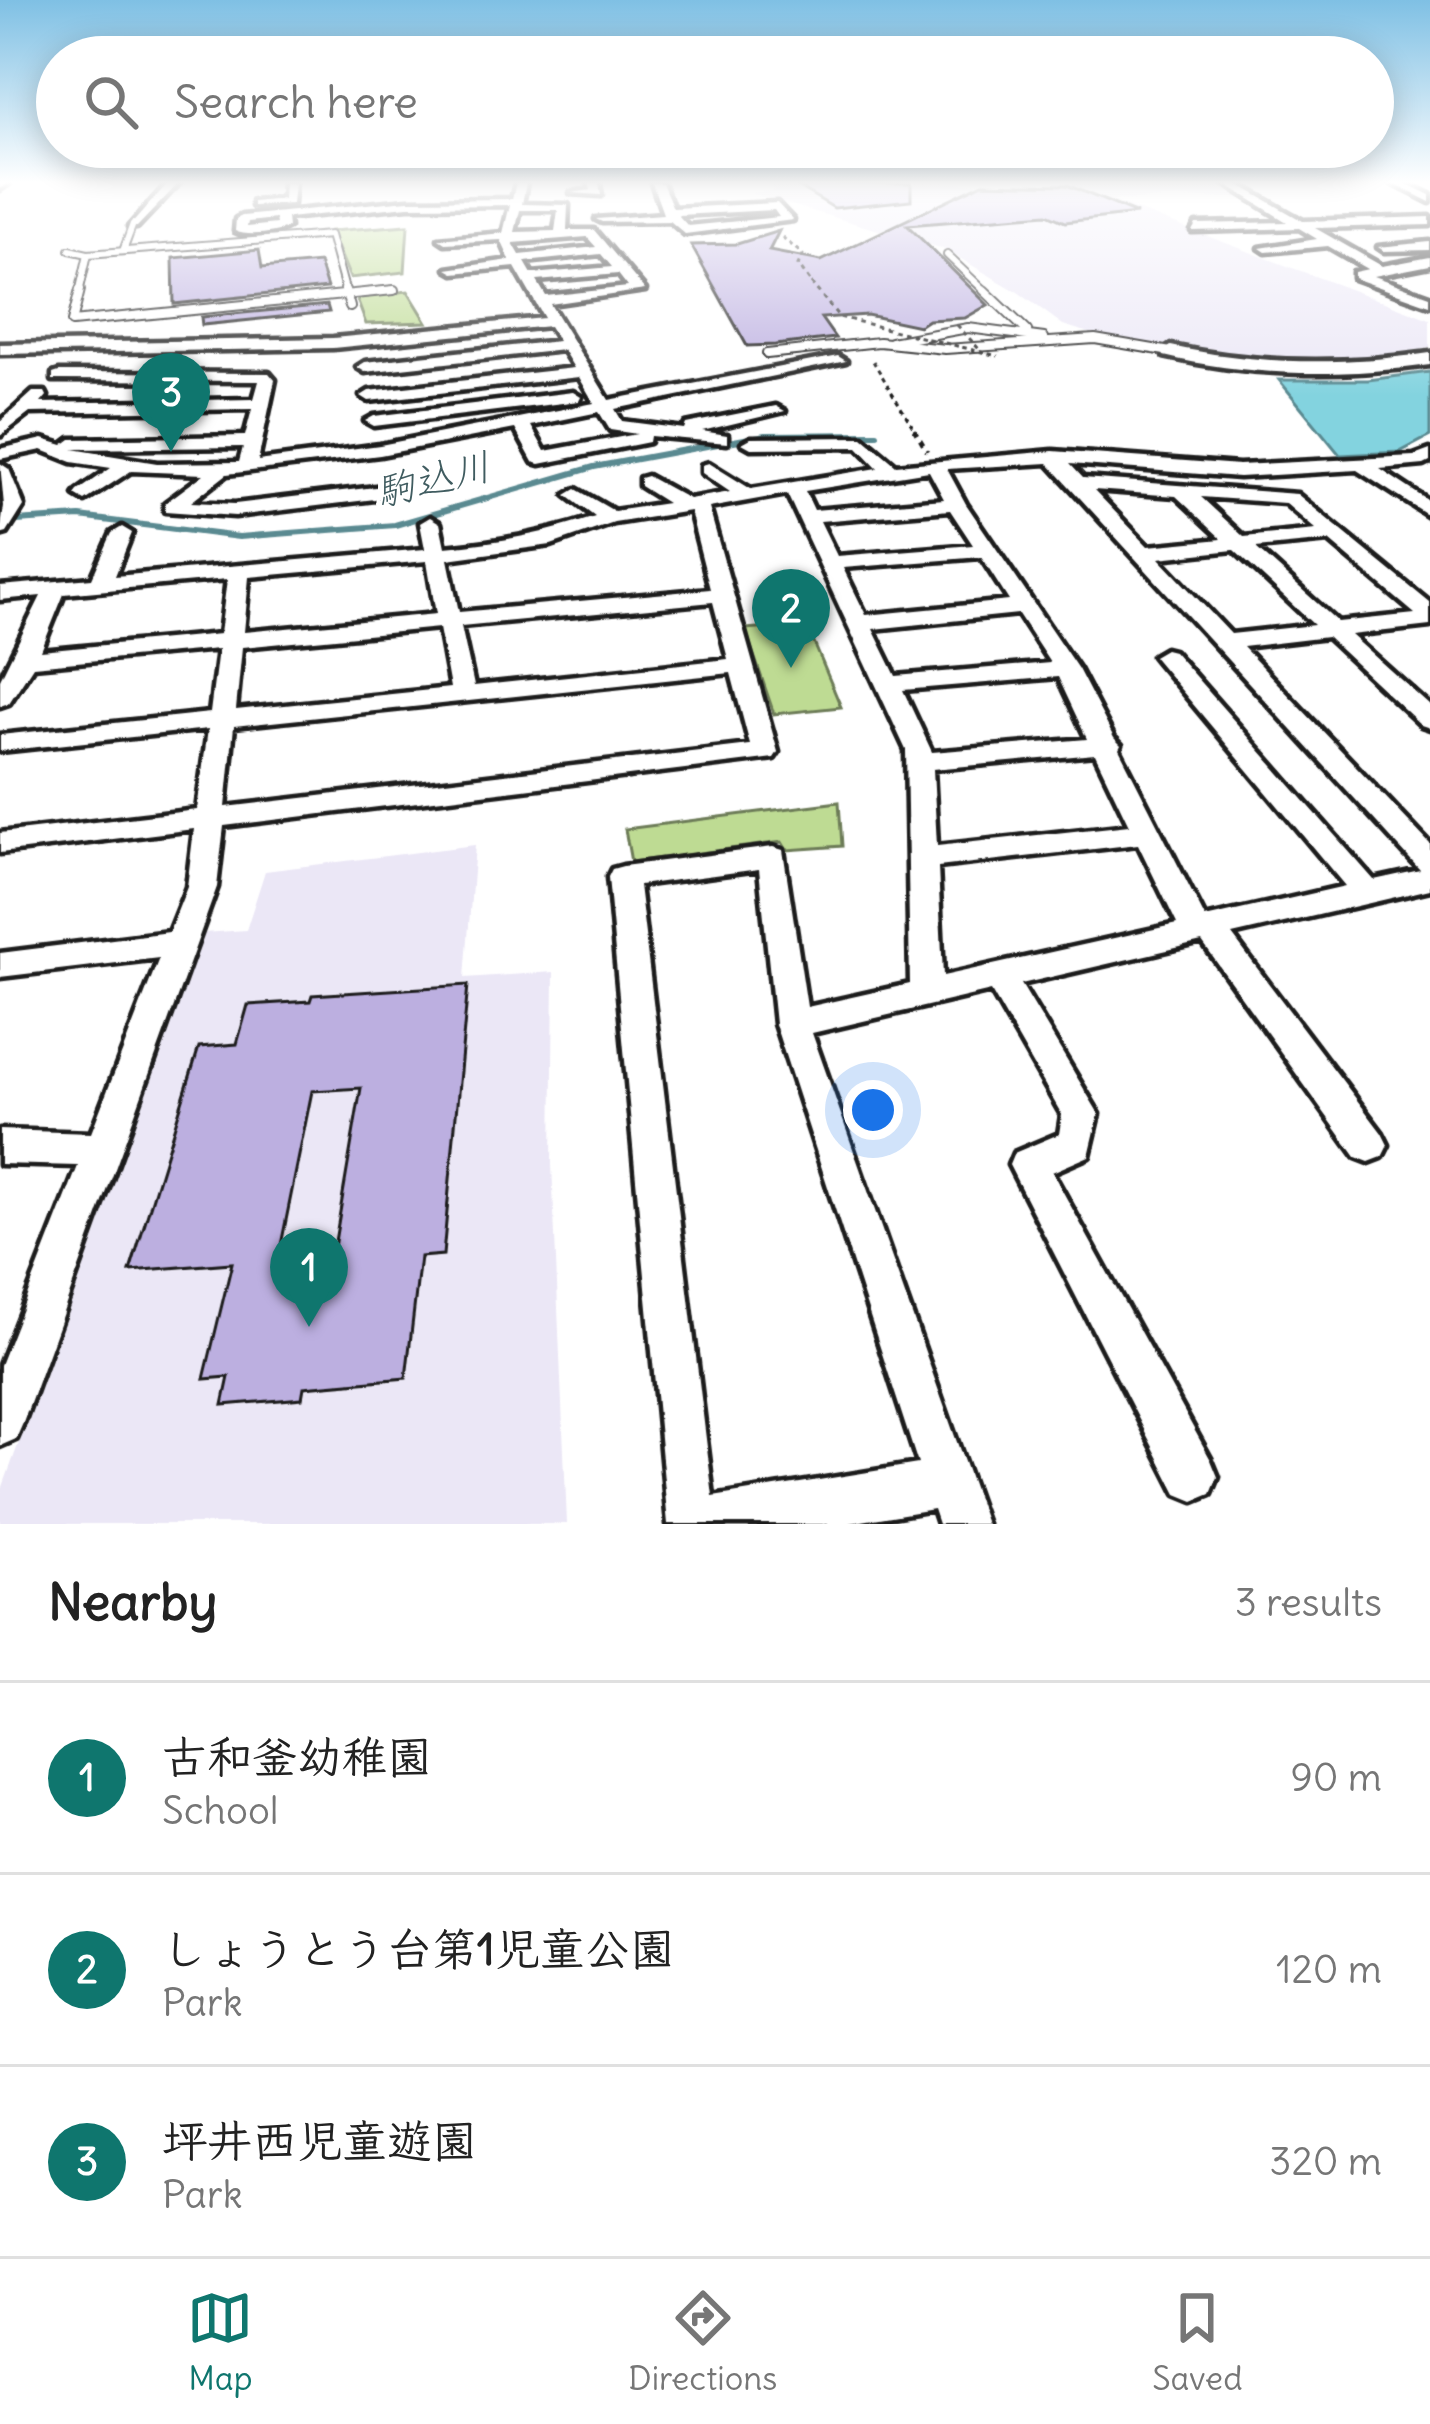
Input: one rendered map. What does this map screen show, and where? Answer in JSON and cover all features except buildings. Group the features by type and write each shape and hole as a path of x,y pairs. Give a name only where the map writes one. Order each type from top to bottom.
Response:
{"street":[{"path":"514,254 616,426 721,439"},
{"path":"521,267 586,254"},
{"path":"542,301 638,290 610,254"},
{"path":"1351,254 1379,270"},
{"path":"1430,261 1352,272 1430,301"},
{"path":"454,269 622,270"},
{"path":"1,350 367,339 554,321"},
{"path":"1,350 25,332"},
{"path":"367,339 365,367 380,450"},
{"path":"365,367 568,345"},
{"path":"0,431 91,348"},
{"path":"1171,352 1251,367 1354,368 1430,359"},
{"path":"374,422 601,401 838,361"},
{"path":"369,396 584,372"},
{"path":"59,377 263,376 247,468"},
{"path":"43,444 80,458 126,466 247,468 521,424 601,401"},
{"path":"26,408 261,404"},
{"path":"521,424 540,458 776,411"},
{"path":"0,454 43,444 253,441"},
{"path":"752,443 862,442 891,470"},
{"path":"0,593 435,554 551,539 610,518 935,464 1053,457 1239,471 1417,461 1430,455"},
{"path":"1053,457 1430,862"},
{"path":"935,464 956,504 1066,669 1203,929 1369,1145"},
{"path":"1361,464 1430,511"},
{"path":"85,495 126,466"},
{"path":"0,469 14,506 0,530"},
{"path":"709,469 750,497"},
{"path":"220,470 172,507 235,509 434,486"},
{"path":"0,843 765,752 723,594 692,506 647,482"},
{"path":"1079,484 1290,498 1430,617"},
{"path":"795,490 919,750 926,995"},
{"path":"1181,490 1430,720"},
{"path":"576,495 610,518"},
{"path":"810,516 956,504"},
{"path":"430,523 463,693"},
{"path":"101,583 122,533"},
{"path":"1142,553 1334,535"},
{"path":"832,563 987,550"},
{"path":"0,1423 12,1359 103,1150 202,886 239,572"},
{"path":"0,698 25,660 55,588"},
{"path":"25,660 723,594"},
{"path":"860,623 1026,606"},
{"path":"1225,642 1430,617"},
{"path":"1165,656 1368,893"},
{"path":"0,743 741,665"},
{"path":"888,684 1066,669"},
{"path":"919,762 1108,746"},
{"path":"922,858 1149,833"},
{"path":"773,857 792,1024 955,1503 695,1524 623,877 773,857"},
{"path":"792,1024 1430,878"},
{"path":"0,965 181,943"},
{"path":"1000,977 1082,1114 1076,1144 1028,1165 1194,1477"},
{"path":"0,1147 103,1150"}],"lane":[{"path":"88,254 72,322 394,290"},
{"path":"335,254 350,307"},
{"path":"947,255 1031,334"},
{"path":"891,342 914,334 984,326 1055,340"},
{"path":"1021,343 1032,338 1031,334"},
{"path":"767,354 891,342 945,349 1055,340 1116,342 1171,352"}],"path":[{"path":"803,254 799,265 839,317 998,356"},
{"path":"958,325 982,352"},
{"path":"838,361 877,361 935,464"}],"shaded area":[{"path":"953,254 1256,254 1430,319 1430,348 1368,358 1242,361 1063,325"},
{"path":"475,845 465,978 554,972 552,1164 567,1524 0,1524 0,1495 203,933 246,930 265,871"}],"green space":[{"path":"340,254 406,254 405,272 350,278"},
{"path":"408,291 427,322 366,324 356,297"},
{"path":"806,624 841,707 774,714 745,629"},
{"path":"839,802 842,846 787,850 782,842 631,862 625,829"}],"water":[{"path":"1430,372 1430,436 1400,452 1340,455 1279,380 1368,380"}],"waterway":[{"name":"駒込川","path":"0,522 80,517 239,537 395,525 594,467 766,435 877,434"}],"place":[{"name":"坪井西児童遊園","path":"171,452"},
{"name":"しょうとう台第1児童公園","path":"791,668"},
{"name":"古和釜幼稚園","path":"309,1327"}]}
